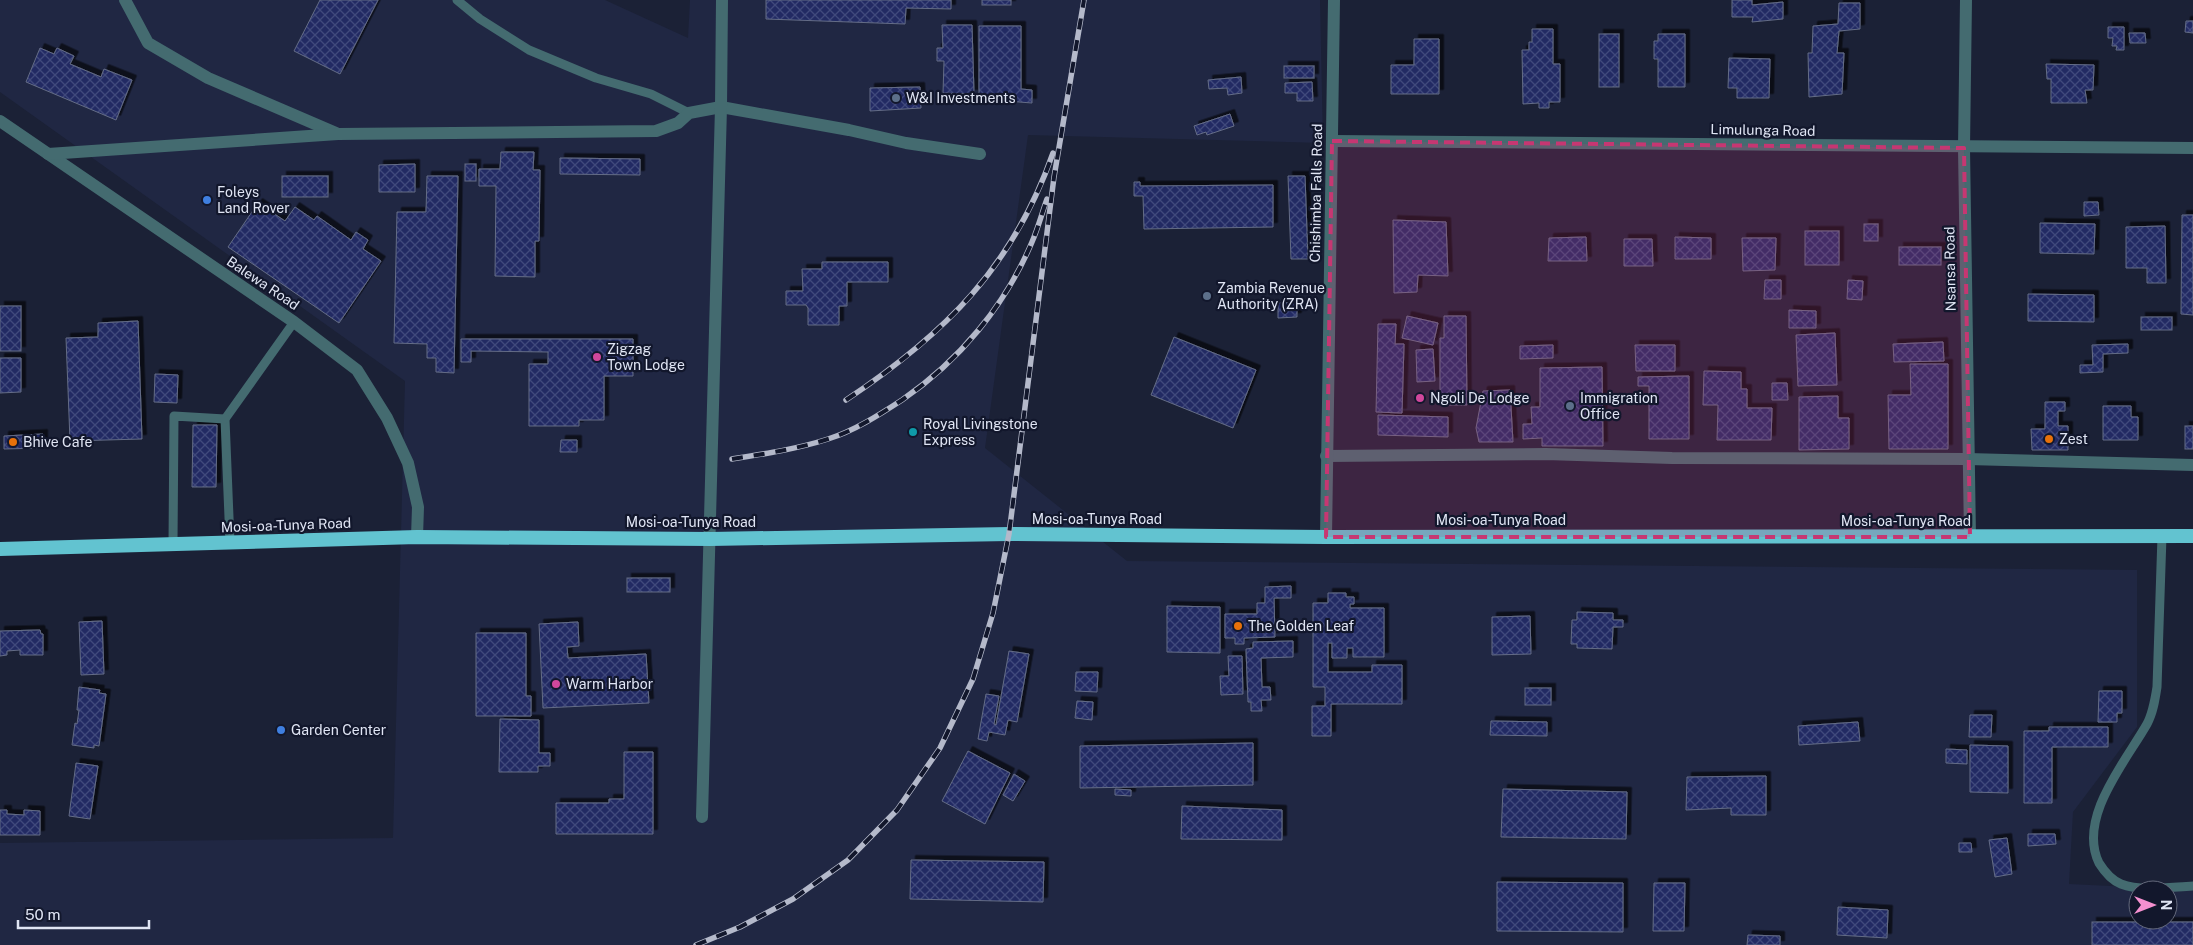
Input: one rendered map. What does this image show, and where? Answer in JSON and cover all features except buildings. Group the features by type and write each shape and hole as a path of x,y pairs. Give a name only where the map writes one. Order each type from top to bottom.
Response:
{"highway":[{"name":"Mosi-oa-Tunya Road","path":"0,549 417,537 710,538 1009,534 1326,537 2193,536"}],"street":[{"path":"125,0 148,43 208,78 338,134"},
{"path":"702,817 721,107 722,0"},
{"name":"Chishimba Falls Road","path":"1326,537 1334,0"},
{"name":"Nsansa Road","path":"1966,0 1964,148 1970,537"},
{"path":"48,154 338,134 656,132 678,123 689,113 721,107 849,130 906,143 980,154"},
{"name":"Balewa Road","path":"0,121 294,322 357,370 388,418 408,462 418,507 417,537"},
{"name":"Limulunga Road","path":"1332,141 1964,148 2193,148"},
{"path":"1326,456 1546,454 1672,458 1968,460 2193,465"}],"lane":[{"path":"457,0 480,19 529,50 596,78 651,94 689,113"},
{"path":"230,542 225,419 294,322"},
{"path":"173,544 174,416 225,419"},
{"path":"2162,536 2157,687 2154,707 2148,723 2118,769 2098,810 2094,833 2094,852 2104,872 2120,884 2141,888 2193,886"}],"highlighted area":[{"path":"1332,141 1964,148 1970,537 1326,537"}],"shaded area":[{"path":"0,0 605,0 688,38 690,0 1320,0 1323,143 1028,135 985,448 1127,561 2137,570 2137,727 2073,812 2069,884 2128,887 2128,930 2178,930 2178,889 2193,890 2193,945 0,945 0,843 393,838 405,381 0,92"}],"railway":[{"path":"696,945 740,927 793,899 848,860 897,810 940,748 973,679 993,613 1009,534 1054,177 1084,0"},
{"path":"846,400 914,350 972,294 996,264 1018,230 1037,194 1053,153"},
{"path":"732,459 816,443 838,436 875,417 923,385 961,350 994,310 1021,266 1034,237 1047,199"}],"place":[{"name":"W&I Investments","path":"896,98"},
{"name":"Foleys Land Rover","path":"207,200"},
{"name":"Zambia Revenue Authority (ZRA)","path":"1207,296"},
{"name":"Zigzag Town Lodge","path":"597,357"},
{"name":"Ngoli De Lodge","path":"1420,398"},
{"name":"Immigration Office","path":"1570,406"},
{"name":"Royal Livingstone Express","path":"913,432"},
{"name":"Zest","path":"2049,439"},
{"name":"Bhive Cafe","path":"13,442"},
{"name":"The Golden Leaf","path":"1238,626"},
{"name":"Warm Harbor","path":"556,684"},
{"name":"Garden Center","path":"281,730"}]}
